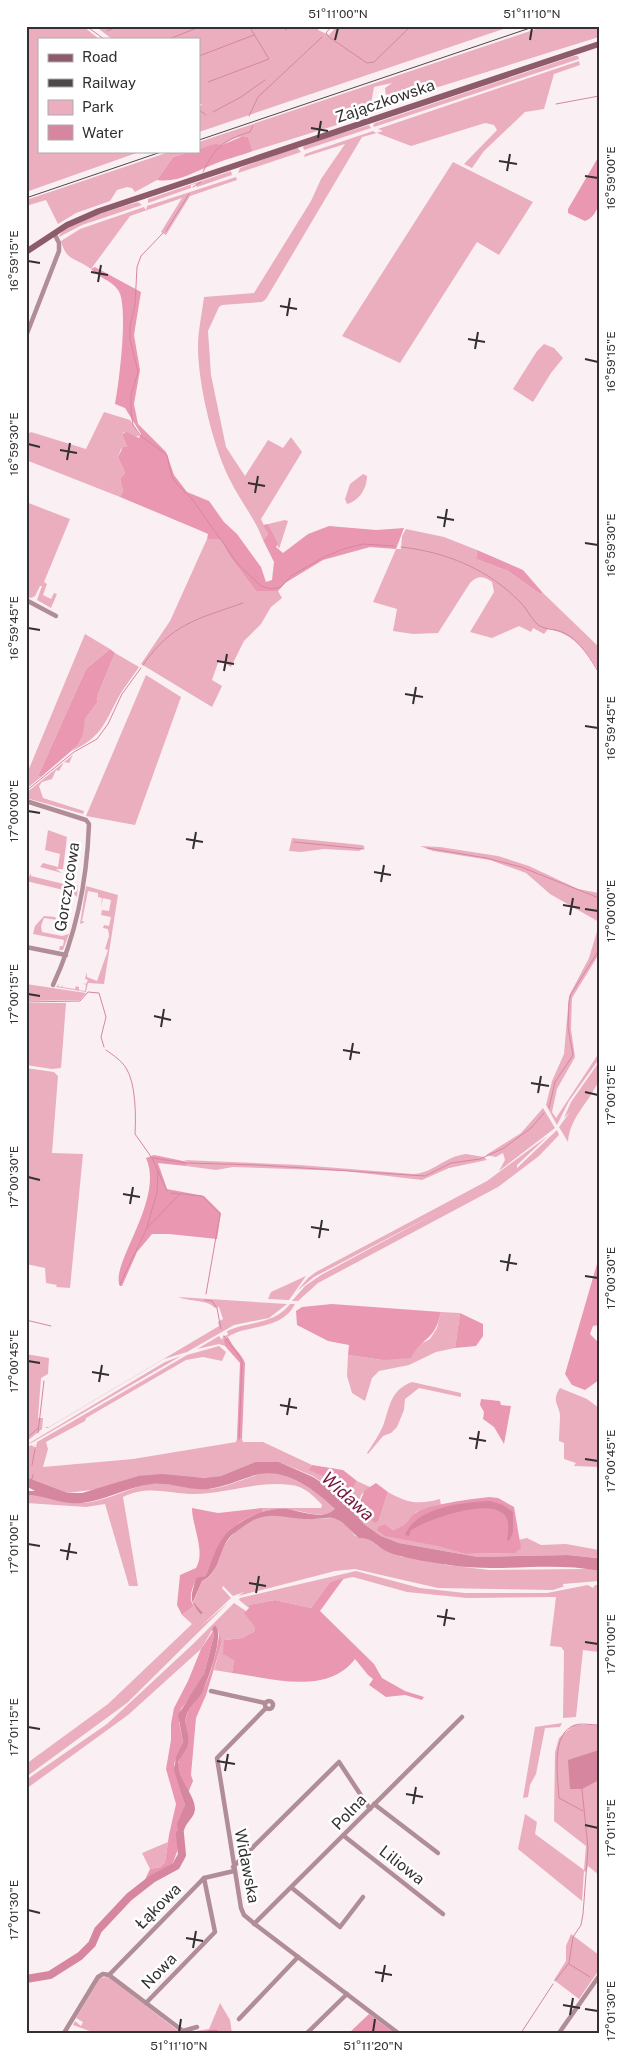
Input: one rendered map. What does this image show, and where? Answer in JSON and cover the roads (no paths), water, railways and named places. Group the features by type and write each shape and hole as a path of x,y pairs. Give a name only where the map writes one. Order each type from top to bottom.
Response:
{"main road":[{"name":"Zajączkowska","path":"26,252 67,225 99,211 599,44"}],"street":[{"path":"26,336 59,251 59,243 54,233"},
{"path":"26,600 56,616"},
{"name":"Gorczycowa","path":"26,800 86,820 89,826 81,900 66,955 53,985"},
{"path":"26,947 66,955"},
{"name":"Widawska","path":"211,1691 266,1706 217,1758 234,1869 244,1915 398,2033"},
{"name":"Polna","path":"254,1924 462,1717"},
{"path":"204,1878 234,1869 339,1762 370,1809"},
{"path":"374,1804 438,1853"},
{"name":"Liliowa","path":"344,1836 444,1914"},
{"name":"Łąkowa","path":"64,2033 99,1975 109,1975 204,1878"},
{"name":"Nowa","path":"146,2003 215,1932 204,1878"},
{"path":"292,1888 340,1927 363,1897"},
{"path":"239,2019 298,1957"},
{"path":"109,1975 183,2031 196,2027"},
{"path":"559,2033 599,1976"},
{"path":"307,2033 347,1994"}],"water":[{"path":"255,1462 279,1462 313,1477 336,1492 364,1524 381,1536 399,1543 478,1557 568,1555 597,1558 599,1571 562,1567 487,1568 435,1563 407,1558 386,1551 370,1540 359,1538 343,1523 333,1518 300,1519 268,1516 253,1521 229,1538 215,1568 208,1578 202,1581 193,1602 203,1613 201,1615 192,1602 196,1578 205,1576 219,1545 231,1529 253,1515 270,1510 287,1509 318,1515 330,1513 335,1509 318,1494 297,1481 286,1476 264,1473 208,1489 152,1484 82,1503 67,1503 26,1495 26,1491 35,1491 26,1486 26,1477 68,1493 82,1493 138,1476 162,1474 205,1478 221,1476"},
{"path":"490,1501 503,1505 513,1512 513,1532 509,1541 507,1540 508,1525 506,1517 499,1511 488,1508 474,1509 445,1516 411,1530 409,1536 405,1535 419,1518 430,1512 455,1505"},
{"path":"215,1625 218,1630 218,1638 215,1657 203,1691 187,1713 188,1744 178,1763 195,1809 184,1830 183,1842 180,1843 177,1824 185,1805 174,1770 176,1757 183,1742 178,1715 204,1674 214,1635 212,1629"},
{"path":"599,1750 599,1780 582,1789 570,1789 568,1760"}],"waterway":[{"path":"86,26 103,38"},
{"path":"107,31 119,26"},
{"path":"172,38 202,26"},
{"path":"208,82 269,59 249,26"},
{"path":"284,26 286,30"},
{"path":"332,26 326,33 329,37 367,63 374,62 411,26"},
{"path":"200,56 254,35"},
{"path":"249,116 258,97 322,37"},
{"path":"213,112 241,97 265,80"},
{"path":"556,104 599,96"},
{"path":"200,111 206,115"},
{"path":"203,172 216,150 233,138 250,132 253,126"},
{"path":"193,187 201,182"},
{"path":"166,231 189,194"},
{"path":"163,233 141,256 137,267 135,305 130,326 130,339 138,372 131,395 131,413 133,425 141,436 167,455 172,477 177,484 192,499 238,564 261,586 271,589 281,587 291,576 324,557 343,549 363,544 394,546"},
{"path":"401,547 434,553 480,571 508,590 539,626 561,631 575,640 599,673"},
{"path":"143,665 165,640 187,624 243,603"},
{"path":"26,791 74,752 97,739 108,724 122,694 141,668"},
{"path":"294,842 364,849"},
{"path":"427,848 486,858 521,867 599,898"},
{"path":"549,1108 555,1082 573,1055 568,1027 571,994 599,950"},
{"path":"26,1002 80,1001 88,992 99,993 106,1017 101,1037 104,1047"},
{"path":"106,1050 122,1063 129,1074 135,1100 135,1134 152,1158 167,1191"},
{"path":"152,1158 187,1163 258,1165 425,1176 451,1163 480,1159 504,1148 531,1128 544,1113"},
{"path":"147,1227 157,1192 158,1170"},
{"path":"171,1193 202,1196 220,1214 206,1294"},
{"path":"120,1284 147,1228 179,1195"},
{"path":"205,1300 212,1301 217,1308 221,1329"},
{"path":"26,1320 51,1326"},
{"path":"224,1336 242,1362 239,1440"},
{"path":"38,1433 44,1381"},
{"path":"26,1439 38,1428"},
{"path":"32,1465 35,1449"},
{"path":"31,1482 33,1475"},
{"path":"583,1811 559,1798 557,1768 559,1746 567,1730 575,1725 599,1725"},
{"path":"555,1981 569,1963 573,1937 581,1925 583,1914 588,1848 582,1789"},
{"path":"26,1979 50,1975 80,1956 92,1944 98,1930 129,1897 152,1879 176,1866 182,1855 180,1834"},
{"path":"569,1964 590,1977"},
{"path":"521,2033 553,1984"},
{"path":"193,2033 216,2030 220,2033"}],"railway":[{"path":"200,140 536,26"},
{"path":"26,198 161,152"}],"water label":[{"name":"Widawa","path":"348,1496"}]}
